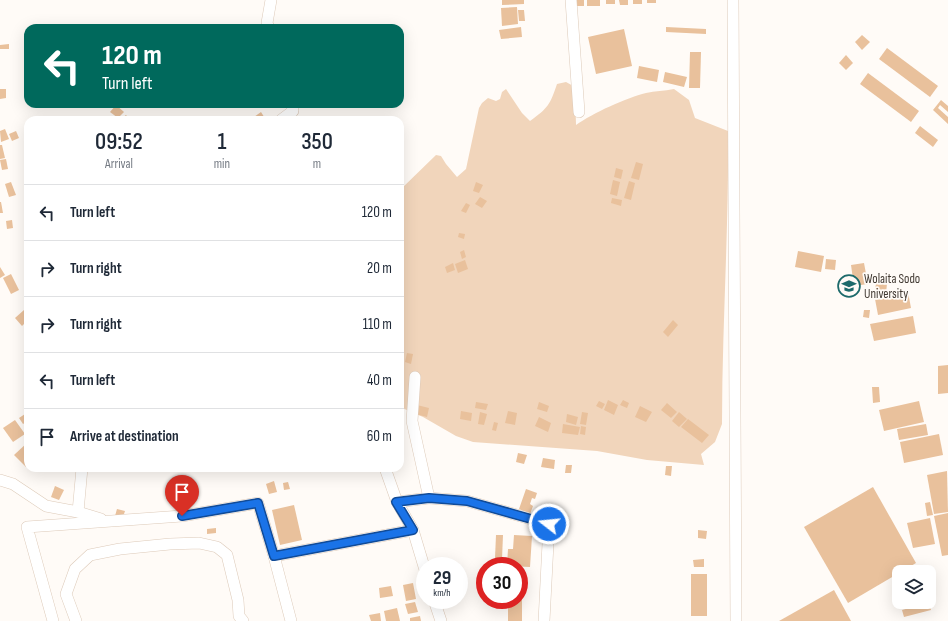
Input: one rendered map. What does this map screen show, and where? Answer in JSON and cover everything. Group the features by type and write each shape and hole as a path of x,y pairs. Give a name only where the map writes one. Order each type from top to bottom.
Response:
{"street":[{"path":"267,24 271,0"},
{"path":"571,0 579,112"},
{"path":"733,0 736,621"},
{"path":"286,116 293,111 293,108"},
{"path":"415,377 412,421 429,498"},
{"path":"78,512 82,472"},
{"path":"386,472 396,502 413,530 421,557"},
{"path":"0,480 13,484 46,506 78,512 109,521"},
{"path":"396,502 429,498 467,501 549,524 544,621"},
{"path":"53,621 27,527 182,516 258,503 291,621"},
{"path":"274,556 413,530"},
{"path":"76,621 66,594 75,569 90,555 120,549 163,544 200,543 217,547 227,555 238,600 240,616 243,621"},
{"path":"437,609 441,621"}],"shaded area":[{"path":"566,82 575,87 576,125 600,111 629,98 646,93 674,89 689,100 695,118 728,131 722,424 715,442 701,454 704,465 647,460 597,451 473,442 456,436 423,417 404,409 404,186 436,155 441,156 457,177 466,169 479,108 488,98 496,101 500,99 502,92 506,89 522,113 530,121 548,106 557,84"}],"building":[{"path":"502,0 524,0 524,4 502,5"},
{"path":"577,0 584,0 584,6 577,6"},
{"path":"587,0 600,0 600,6 587,6"},
{"path":"606,0 615,0 615,4 606,4"},
{"path":"619,0 628,0 628,5 620,5"},
{"path":"633,0 642,0 642,4 633,4"},
{"path":"647,0 656,0 656,3 647,3"},
{"path":"517,7 518,24 502,26 501,8"},
{"path":"518,10 524,10 525,21 519,21"},
{"path":"521,27 522,37 501,39 499,30"},
{"path":"666,27 706,29 706,34 666,32"},
{"path":"624,29 632,66 596,74 588,37"},
{"path":"862,35 870,42 862,50 855,42"},
{"path":"9,44 9,49 0,49 0,45"},
{"path":"887,48 938,86 930,97 879,59"},
{"path":"690,52 701,52 700,88 689,88"},
{"path":"846,55 853,63 846,70 839,63"},
{"path":"639,66 659,70 657,82 637,78"},
{"path":"665,72 687,77 684,87 663,82"},
{"path":"868,73 919,111 911,122 860,84"},
{"path":"0,89 6,89 6,98 0,99"},
{"path":"941,100 948,106 948,112 940,105 938,108 948,117 948,124 933,110"},
{"path":"113,108 119,108 124,112 120,116 115,116 110,112"},
{"path":"261,112 264,116 255,116"},
{"path":"920,126 938,140 933,147 915,133"},
{"path":"5,129 9,139 1,142 0,131"},
{"path":"16,131 19,138 12,141 9,134"},
{"path":"0,145 2,145 5,158 0,159"},
{"path":"6,159 8,169 2,170 0,160"},
{"path":"636,162 643,164 639,180 631,178"},
{"path":"616,168 623,170 621,179 614,177"},
{"path":"613,180 620,182 617,196 610,194"},
{"path":"629,181 635,183 631,200 624,198"},
{"path":"11,182 16,195 9,197 5,184"},
{"path":"476,182 483,185 479,193 473,191"},
{"path":"480,197 487,201 482,208 475,204"},
{"path":"612,198 622,200 621,206 611,203"},
{"path":"1,202 3,213 0,213"},
{"path":"466,203 470,205 466,213 461,211"},
{"path":"12,220 13,228 7,229 6,221"},
{"path":"459,233 465,234 464,239 458,237"},
{"path":"464,250 466,257 462,259 460,252"},
{"path":"798,251 824,256 821,272 795,267"},
{"path":"826,259 836,260 835,270 825,269"},
{"path":"465,260 468,269 458,273 455,264"},
{"path":"453,263 455,270 447,273 445,267"},
{"path":"864,263 868,284 854,286 851,265"},
{"path":"0,267 5,275 0,278"},
{"path":"11,274 19,290 11,294 3,278"},
{"path":"876,283 887,284 886,293 875,291"},
{"path":"908,292 911,308 878,315 875,299"},
{"path":"24,310 24,324 22,326 15,318"},
{"path":"864,310 870,310 869,318 863,317"},
{"path":"913,316 916,333 874,341 870,324"},
{"path":"673,320 678,325 668,337 663,332"},
{"path":"407,353 413,354 411,364 405,362"},
{"path":"948,365 948,393 938,394 938,366"},
{"path":"872,387 879,387 880,402 873,403"},
{"path":"608,400 618,405 614,415 604,410"},
{"path":"623,400 629,403 627,408 620,405"},
{"path":"599,401 605,404 602,409 596,406"},
{"path":"919,401 924,422 884,431 879,410"},
{"path":"476,402 488,404 486,410 475,408"},
{"path":"539,402 549,406 547,412 537,409"},
{"path":"667,403 677,412 671,418 661,410"},
{"path":"417,405 429,408 427,417 415,414"},
{"path":"640,406 652,412 646,422 635,417"},
{"path":"461,411 472,413 471,421 460,419"},
{"path":"508,411 517,413 515,425 505,423"},
{"path":"480,412 487,414 484,425 478,424"},
{"path":"582,412 588,413 586,425 580,424"},
{"path":"679,412 687,419 679,427 672,421"},
{"path":"567,414 578,417 576,425 566,422"},
{"path":"24,415 24,423 23,424 19,418"},
{"path":"539,417 551,423 548,432 535,426"},
{"path":"688,419 709,435 702,443 681,427"},
{"path":"15,420 24,435 13,442 3,428"},
{"path":"494,422 498,423 496,431 492,430"},
{"path":"563,424 580,427 578,435 562,433"},
{"path":"926,424 928,435 899,440 897,429"},
{"path":"581,426 586,427 585,435 580,434"},
{"path":"939,434 943,455 904,463 900,442"},
{"path":"24,446 24,465 14,455"},
{"path":"518,453 527,455 524,464 516,462"},
{"path":"543,458 555,460 554,469 541,467"},
{"path":"566,465 572,465 571,473 565,473"},
{"path":"666,466 672,466 671,476 665,475"},
{"path":"947,471 948,512 934,514 927,475"},
{"path":"274,481 277,492 269,494 266,484"},
{"path":"288,482 290,489 284,490 283,483"},
{"path":"55,486 64,490 59,500 51,497"},
{"path":"873,487 916,563 913,565 892,565 892,577 848,603 804,527"},
{"path":"526,489 537,493 535,499 532,498 530,504 533,506 530,514 519,509"},
{"path":"930,502 933,515 927,516 925,503"},
{"path":"294,505 302,540 280,545 272,510"},
{"path":"117,509 125,511 123,517 115,516"},
{"path":"948,513 948,555 942,556 934,516"},
{"path":"930,518 935,544 913,548 907,523"},
{"path":"216,528 216,533 207,534 207,529"},
{"path":"698,530 707,531 706,539 698,538"},
{"path":"496,535 503,535 502,557 495,557"},
{"path":"514,535 532,536 530,567 528,567 528,557 508,557 508,549 513,549"},
{"path":"704,559 704,567 694,567 693,560"},
{"path":"691,574 707,574 707,616 691,616"},
{"path":"413,583 416,599 406,601 403,585"},
{"path":"391,586 393,596 380,598 379,588"},
{"path":"834,590 851,621 779,621"},
{"path":"415,602 418,612 408,614 405,604"},
{"path":"397,608 400,621 386,621 384,611"},
{"path":"508,609 522,609 522,621 508,621"},
{"path":"931,609 931,610 904,617 902,610"},
{"path":"380,613 381,621 371,621 369,615"},
{"path":"420,616 421,621 410,621 410,618"}],"place":[{"name":"Wolaita Sodo University","path":"849,286"}],"route":[{"path":"182,516 258,503 274,556 413,530 396,502 429,498 467,501 549,524"}]}
